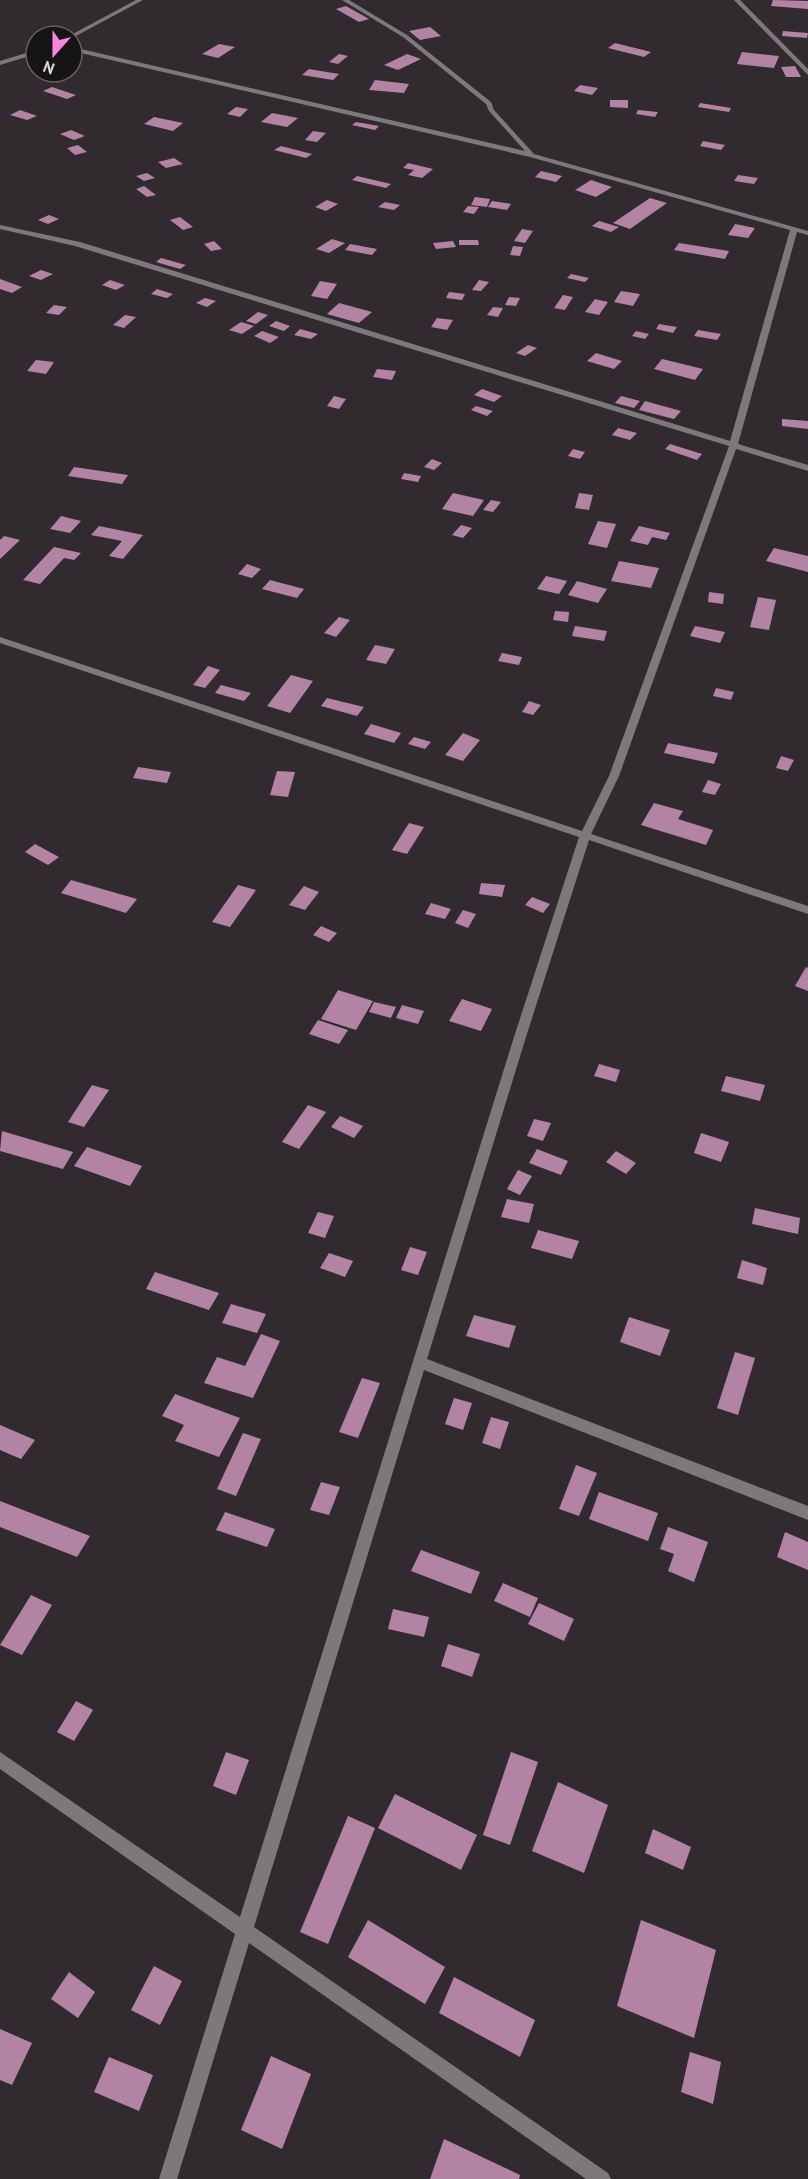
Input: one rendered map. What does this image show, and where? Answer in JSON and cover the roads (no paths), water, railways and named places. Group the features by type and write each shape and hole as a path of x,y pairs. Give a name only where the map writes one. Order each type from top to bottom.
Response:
{"street":[{"path":"84,30 140,0"},
{"path":"345,0 405,36 489,103 491,110 532,155"},
{"path":"737,0 808,73"},
{"path":"84,52 532,155 808,233"},
{"path":"0,63 24,56"},
{"path":"0,227 77,244 808,468"},
{"path":"168,2179 520,1037 584,838 614,776 733,446 794,230"},
{"path":"0,640 584,838 808,910"},
{"path":"421,1363 808,1513"},
{"path":"0,1760 602,2179"}]}
